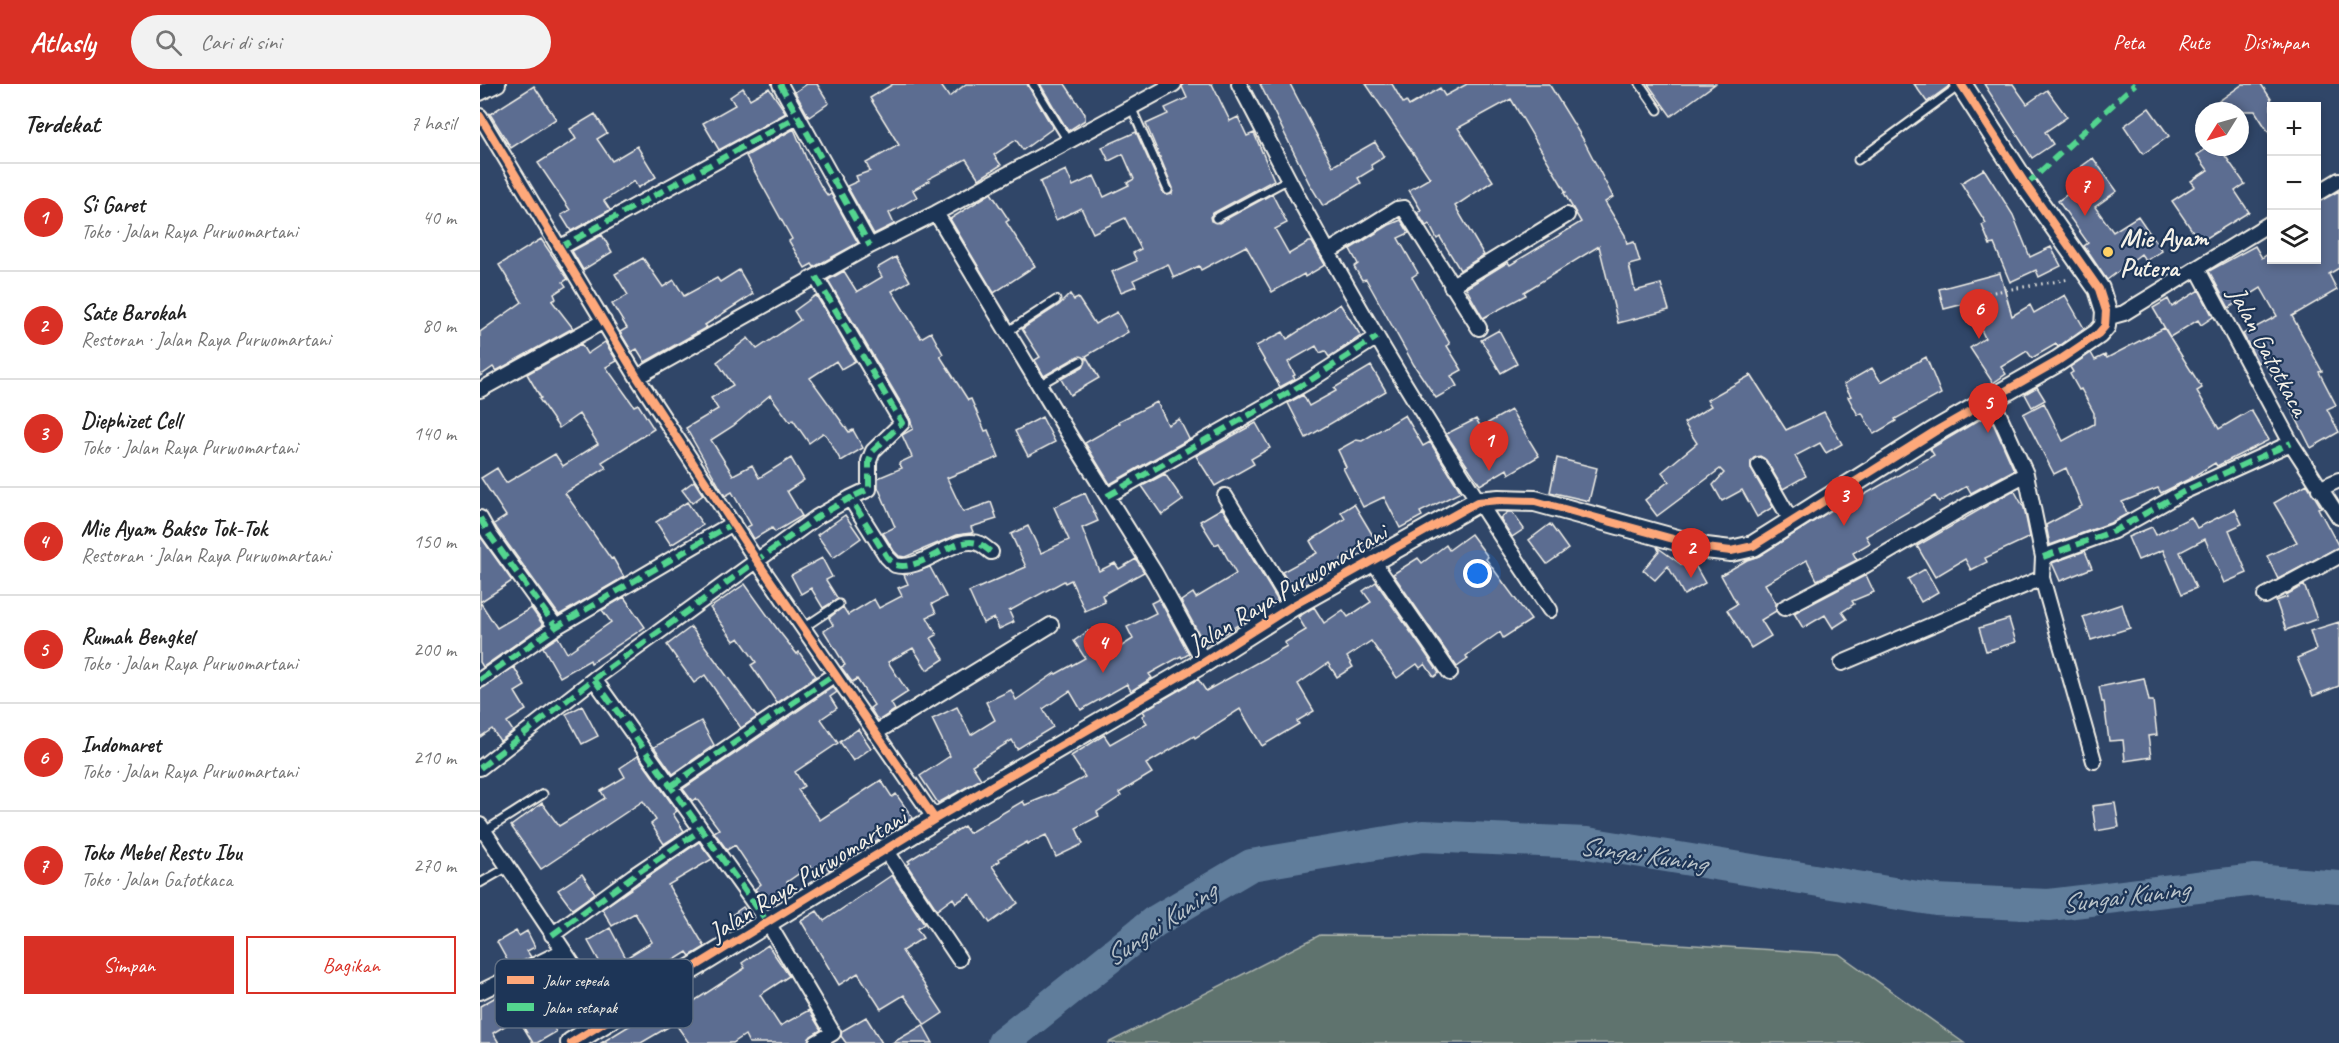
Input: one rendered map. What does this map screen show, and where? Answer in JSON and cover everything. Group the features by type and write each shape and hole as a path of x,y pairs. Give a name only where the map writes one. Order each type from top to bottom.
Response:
{"street":[{"path":"480,93 498,84"},
{"path":"780,84 796,117 870,246"},
{"path":"637,377 870,246 936,213 1174,84"},
{"path":"1239,84 1328,252 1377,337 1477,502 1550,610"},
{"path":"1961,84 2026,185 2090,276 2103,300 2106,318 2124,313 2267,224"},
{"path":"480,116 637,377 757,561 935,819"},
{"path":"559,248 796,117"},
{"path":"2321,191 2339,180"},
{"path":"1328,252 1401,207 1479,328"},
{"path":"936,213 1155,573 1204,662"},
{"path":"1451,286 1567,215"},
{"name":"Jalan Gatotkaca","path":"2197,268 2291,443 2339,517"},
{"path":"480,768 594,679 832,507 869,489 869,461 873,451 902,423 816,277"},
{"name":"Jalan Raya Purwomartani","path":"693,969 935,819 1204,662 1292,606 1477,502 1535,501 1706,548 1731,551 1753,546 1934,432 2058,361 2098,334 2105,326 2106,318"},
{"path":"480,390 604,321"},
{"path":"1107,496 1309,381 1377,337"},
{"path":"1992,399 2026,474 2043,557 2042,578 2094,761"},
{"path":"2043,557 2114,531 2183,492 2291,443"},
{"path":"1759,465 1792,522"},
{"path":"1784,608 1866,565 1966,506 2026,474"},
{"path":"2319,489 2339,480"},
{"path":"1225,496 1292,606"},
{"path":"850,498 887,557 895,565 907,566 964,542 978,543 991,552"},
{"path":"480,518 556,627"},
{"path":"480,680 556,627 733,523"},
{"path":"2265,596 2339,556"},
{"path":"1373,561 1450,674"},
{"path":"1842,663 2042,578"},
{"path":"875,733 1052,625"},
{"path":"671,786 835,674"},
{"path":"594,679 768,923 833,1034 816,1043"},
{"path":"482,830 568,959"},
{"path":"552,935 701,830"},
{"path":"886,850 959,959"},
{"path":"547,959 563,951"},
{"path":"480,992 495,985"},
{"name":"Jalan Raya Purwomartani","path":"577,1041 597,1028"}],"lane":[{"path":"1033,84 1068,141"},
{"path":"1640,84 1658,110"},
{"path":"1858,160 1961,84"},
{"path":"1131,107 1168,190"},
{"path":"1216,218 1289,179"},
{"path":"1007,332 1056,300"},
{"path":"1039,385 1081,361"},
{"path":"803,628 839,604"},
{"path":"482,830 543,794"},
{"path":"480,884 508,867"}],"path":[{"path":"1982,294 2090,276"}],"green space":[{"path":"1320,935 1597,939 1839,954 1964,1043 1108,1043"}],"building":[{"path":"807,84 817,84 829,103 809,117 795,92"},
{"path":"893,84 940,84 949,97 966,84 1027,84 1053,128 1023,150 1016,140 994,155 1001,165 979,179 966,159 928,179 929,181 913,190 917,197 889,213 894,224 874,234 847,186 858,181 856,176 870,171 866,163 899,145 870,98"},
{"path":"1040,84 1065,84 1085,114 1085,120 1068,131"},
{"path":"1183,84 1212,84 1230,121 1238,117 1247,136 1254,133 1274,180 1213,213 1210,217 1211,221 1219,223 1272,194 1287,223 1275,229 1289,254 1312,242 1325,265 1272,292 1246,246 1201,270 1199,266 1174,278 1168,264 1133,280 1136,286 1121,292 1112,272 1137,261 1133,253 1141,249 1125,218 1093,233 1081,208 1056,220 1040,182 1066,170 1073,186 1094,176 1104,197 1129,185 1127,183 1134,179 1123,154 1109,161 1102,147 1136,132 1163,192 1167,195 1172,194 1173,188 1146,124 1168,114 1165,108 1187,98"},
{"path":"1260,84 1290,84 1333,166 1375,142 1384,157 1371,165 1373,169 1358,178 1361,183 1323,206 1309,183"},
{"path":"1366,84 1392,84 1403,103 1406,101 1409,106 1440,88 1445,96 1467,84 1549,84 1583,139 1613,197 1605,202 1625,235 1627,244 1634,242 1640,262 1629,265 1635,291 1661,284 1669,310 1618,323 1599,246 1524,292 1526,295 1483,318 1466,288 1508,262 1510,265 1581,222 1564,193 1566,192 1511,99 1458,128 1493,181 1455,206 1484,255 1460,270 1440,237 1437,239 1429,224 1426,226 1417,212 1421,210 1409,190 1430,178"},
{"path":"1648,84 1715,84 1671,116"},
{"path":"1914,84 1949,84 1949,86 1927,102"},
{"path":"1984,84 2013,84 2027,104 2047,90 2067,117 2045,132 2053,144 2032,158"},
{"path":"2243,84 2261,84 2271,99 2271,102 2267,102 2267,130 2255,111 2249,111 2249,102 2218,102"},
{"path":"534,86 556,119 511,148 490,114"},
{"path":"743,88 750,99 769,88 786,113 719,150 703,123 735,105 730,97"},
{"path":"2149,108 2169,136 2143,154 2124,126"},
{"path":"595,114 607,133 597,139 612,161 637,146 656,177 638,188 634,181 604,201 610,210 571,231 561,215 570,210 538,163 576,139 570,129"},
{"path":"794,129 822,188 828,196 831,194 858,243 814,267 812,264 805,268 789,241 792,239 746,156"},
{"path":"2198,156 2225,156 2245,184 2235,191 2249,212 2200,242 2172,201 2195,186 2191,181 2208,170"},
{"path":"2093,158 2117,191 2095,207 2113,232 2138,216 2162,251 2146,261 2141,254 2107,280 2084,246 2088,243 2058,201 2082,184 2074,172"},
{"path":"1984,169 2013,215 2030,257 2051,247 2061,266 2039,277 2036,270 2010,282 1994,244 1990,245 1982,225 1986,223 1961,183"},
{"path":"2339,191 2339,268 2329,274 2337,290 2292,316 2322,371 2319,372 2336,405 2327,409 2339,432 2311,448 2283,392 2263,360 2258,363 2243,334 2277,316 2261,288 2229,308 2209,271 2255,246 2262,258 2267,255 2267,264 2321,264 2321,200"},
{"path":"991,193 1009,220 1006,222 1035,266 994,293 950,219"},
{"path":"1401,220 1409,233 1398,238 1418,273 1412,277 1450,344 1447,346 1462,370 1451,376 1457,386 1436,398 1414,365 1366,279 1362,280 1354,267 1358,264 1350,249"},
{"path":"602,235 612,252 583,270 572,251"},
{"path":"541,239 568,279 563,282 566,286 554,294 556,299 552,301 573,328 496,371 493,367 480,376 480,332 522,302 499,265"},
{"path":"896,257 910,281 892,291 921,338 931,332 943,354 940,356 968,400 971,399 985,431 988,430 999,457 947,478 963,512 991,502 997,519 971,527 973,532 971,533 957,535 905,557 899,556 894,551 883,533 895,527 878,487 878,478 902,468 899,463 912,457 902,435 913,429 910,418 828,280 844,271 857,292 882,277 877,268"},
{"path":"643,258 663,287 674,280 684,296 717,278 720,282 739,270 753,294 705,325 707,327 645,362 637,349 632,352 620,332 627,328 612,304 628,295 615,274"},
{"path":"2000,273 2012,316 2030,305 2034,313 2065,295 2084,328 2058,347 2056,344 2032,358 2027,351 2001,367 2006,374 1993,383 1970,348 1985,338 1968,303 1944,309 1939,289"},
{"path":"2199,290 2213,317 2201,325 2198,320 2170,337 2153,308 2168,299 2172,307"},
{"path":"1070,294 1074,300 1078,298 1095,324 1117,312 1128,332 1086,356 1099,378 1070,395 1061,379 1084,366 1086,358 1078,356 1044,376 1035,360 1040,357 1022,329 1059,305"},
{"path":"816,295 855,361 841,369 836,361 810,378 849,432 853,430 863,448 841,461 823,433 809,443 793,420 790,422 770,395 733,426 711,440 733,475 752,465 759,478 791,458 804,480 787,491 802,516 775,532 772,528 754,539 747,527 751,525 732,492 725,496 686,428 718,409 711,398 733,385 717,362 748,338 757,349 800,320 794,311"},
{"path":"1340,304 1361,336 1329,357 1325,351 1320,353 1316,346 1288,362 1295,379 1280,387 1256,346 1283,332 1287,339"},
{"path":"2164,328 2202,388 2197,391 2219,429 2251,410 2269,440 2217,466 2215,463 2161,493 2158,488 2122,502 2127,514 2110,523 2050,545 2046,525 2082,506 2066,468 2054,474 2023,414 2044,403 2063,441 2094,424 2094,413 2070,374 2073,372 2070,367 2091,353 2095,360 2105,355 2107,358"},
{"path":"1499,330 1517,364 1501,373 1481,340"},
{"path":"605,342 617,361 606,367 634,406 638,404 654,429 602,462 606,468 565,493 611,559 613,558 624,577 559,615 494,524 506,516 481,478 497,468 506,483 555,454 563,466 598,444 579,414 559,428 539,399 541,398 527,374 581,344 587,354"},
{"path":"1926,357 1941,394 1895,419 1896,421 1874,434 1862,413 1858,415 1844,384 1872,368 1881,382"},
{"path":"1371,366 1386,391 1306,438 1288,403 1303,395 1309,406 1336,391 1334,388"},
{"path":"1751,375 1786,430 1824,412 1842,444 1826,453 1820,443 1795,456 1806,476 1783,489 1766,460 1760,456 1754,458 1751,461 1751,469 1773,507 1757,517 1742,490 1722,501 1713,485 1724,473 1720,469 1657,516 1645,500 1669,481 1662,472 1697,443 1684,423 1711,406 1707,400"},
{"path":"2037,387 2045,400 2032,407 2025,394"},
{"path":"1157,402 1168,425 1179,419 1189,439 1110,484 1085,443 1120,423 1119,421"},
{"path":"1511,410 1539,456 1509,474 1507,469 1480,485 1446,434 1476,419 1481,427"},
{"path":"1989,414 2014,470 1971,493 1967,486 1939,502 1935,496 1866,536 1870,543 1853,553 1857,560 1817,580 1807,560 1765,584 1776,603 1776,611 1761,620 1771,636 1751,648 1727,610 1737,604 1721,575 1759,556 1846,501 1848,504 1934,455 1930,449"},
{"path":"1405,415 1423,446 1430,442 1461,492 1420,512 1422,516 1400,528 1384,497 1363,507 1343,468 1346,467 1338,450 1356,440 1362,441"},
{"path":"1042,417 1055,442 1028,456 1015,431"},
{"path":"1256,423 1270,448 1251,459 1254,464 1215,486 1196,456"},
{"path":"1557,458 1597,468 1589,501 1550,492"},
{"path":"1165,474 1183,500 1162,515 1142,486"},
{"path":"694,481 703,495 692,503 682,490"},
{"path":"2307,484 2321,507 2318,508 2339,547 2278,579 2267,556 2297,542 2274,503"},
{"path":"2014,490 2024,508 2030,537 1985,558 1987,562 1971,570 1965,559 1935,577 1917,546"},
{"path":"1085,493 1098,521 1082,528 1099,571 1115,563 1119,569 1136,559 1144,572 1102,595 1105,602 1085,611 1071,580 1065,583 1064,581 1009,611 1014,622 999,629 994,618 983,623 969,592 1026,567 1011,534 1028,526 1041,553 1069,540 1054,507"},
{"path":"687,502 703,525 671,545 656,522"},
{"path":"1354,504 1375,539 1341,559 1344,563 1294,591 1282,572 1317,553 1310,541 1345,519 1341,512"},
{"path":"1222,508 1278,601 1205,645 1181,601 1193,593 1196,598 1236,574 1219,543 1215,545 1200,521"},
{"path":"2235,509 2242,524 2229,530 2247,573 2224,583 2205,539 2180,552 2196,588 2182,594 2163,550 2138,560 2128,537 2152,527 2156,535 2191,517 2197,528"},
{"path":"1512,512 1524,529 1512,537 1500,518"},
{"path":"845,515 861,538 833,558 817,535"},
{"path":"1550,524 1568,549 1547,564 1529,540"},
{"path":"1471,534 1488,557 1486,559 1531,620 1503,638 1500,632 1466,656 1468,659 1457,667 1393,574 1418,558 1422,563 1446,545 1449,550"},
{"path":"480,536 512,581 480,602"},
{"path":"1657,547 1682,565 1692,560 1705,583 1684,595 1668,566 1655,580 1643,570 1659,551"},
{"path":"2085,551 2092,568 2060,581 2052,563"},
{"path":"822,558 832,577 826,580 838,599 823,608 811,588 801,594 791,575"},
{"path":"930,567 946,597 932,604 936,613 927,617 937,635 931,638 944,659 927,670 913,648 888,662 908,692 891,703 895,710 878,721 870,708 874,705 857,679 852,682 841,667 845,665 824,631 833,625 829,618 843,607 848,615 874,599 879,608 902,596 898,588 908,584 904,575"},
{"path":"1925,569 1938,592 1921,602 1908,579"},
{"path":"1866,575 1874,592 1852,601 1854,604 1842,612 1847,619 1833,628 1825,615 1803,628 1794,613"},
{"path":"1376,582 1439,673 1434,677 1425,664 1420,668 1417,664 1397,678 1371,641 1347,657 1353,667 1337,677 1328,663 1298,684 1314,711 1297,721 1299,724 1262,746 1240,709 1195,738 1194,736 1146,764 1152,773 1119,793 1121,796 1097,812 1099,816 1076,828 1083,844 1056,857 1046,835 1027,844 1027,842 999,858 1000,861 992,866 1018,903 990,923 970,894 956,903 953,898 937,910 907,865 910,863 908,861 964,826 969,833 1023,801 1025,805 1085,777 1071,756 1104,735 1110,744 1147,723 1142,716 1145,714 1143,711 1198,679 1206,691 1287,646 1284,643 1306,630 1298,617 1314,607 1324,623 1343,610 1348,617 1371,602 1363,591"},
{"path":"745,584 778,630 797,654 799,652 816,676 777,703 751,665 756,662 739,638 734,641 710,608"},
{"path":"2304,585 2317,619 2286,630 2276,601 2287,597 2286,595"},
{"path":"624,597 645,627 591,663 590,660 560,677 543,647 558,637 567,653 611,622 602,610"},
{"path":"1159,599 1189,654 1149,674 1152,678 1131,691 1127,684 1081,710 1070,691 1043,709 1053,727 1017,749 1012,740 972,765 981,779 938,803 920,776 950,756 932,719 957,707 971,735 995,720 986,702 1011,690 1016,700 1055,673 1085,658 1074,641 1088,631 1106,656 1133,639 1127,627 1156,613 1151,603"},
{"path":"480,602 497,628 531,608 543,625 483,667 480,662"},
{"path":"2122,604 2130,628 2091,640 2083,617"},
{"path":"2009,619 2016,642 1986,651 1979,628"},
{"path":"2339,622 2339,686 2313,696 2297,658 2316,650 2310,631"},
{"path":"691,627 757,717 741,728 705,675 694,683 667,645"},
{"path":"514,667 525,686 515,692 526,710 507,722 513,731 500,741 492,729 480,737 480,689"},
{"path":"2144,678 2149,701 2153,701 2157,735 2148,736 2151,757 2125,761 2123,740 2109,741 2104,702 2102,702 2099,687"},
{"path":"833,687 837,692 830,697 837,708 821,719 838,743 795,772 804,786 798,790 820,820 881,780 892,797 896,794 913,818 829,870 825,864 813,870 810,866 787,882 791,888 767,906 755,889 761,884 735,845 727,850 714,832 719,829 696,798 692,801 683,789"},
{"path":"582,706 598,736 582,744 566,714"},
{"path":"701,721 714,745 673,774 654,747"},
{"path":"858,729 871,748 853,761 840,742"},
{"path":"638,756 677,811 673,814 684,831 664,844 651,824 656,820 643,801 541,869 511,826 542,803 559,826 605,798 601,791 625,777 620,768"},
{"path":"2115,803 2119,827 2096,831 2092,806"},
{"path":"699,842 712,859 668,885 705,947 690,956 687,952 676,959 598,959 588,941 610,928 626,958 652,942 635,913 612,926 602,909"},
{"path":"582,874 595,893 572,909 558,890"},
{"path":"892,875 924,924 917,929 923,938 902,951 943,1013 925,1025 904,995 881,1009 858,973 839,985 801,921 817,911 824,921"},
{"path":"743,907 751,918 736,927 729,917"},
{"path":"516,931 519,936 527,931 535,947 527,951 531,957 527,959 507,959 497,942"},
{"path":"768,945 789,976 760,995 780,1026 809,1010 821,1030 811,1036 807,1043 749,1043 745,1035 733,1043 689,1043 678,1028 693,1028 693,1002 745,968 742,963"},
{"path":"495,997 495,1028 501,1028 493,1033 499,1043 480,1043 480,1006"},
{"path":"866,1017 882,1043 846,1043 841,1036 842,1031"},
{"path":"923,1025 933,1043 892,1043"},
{"path":"524,1028 554,1028 556,1032 533,1043"},
{"path":"626,1028 666,1028 641,1043 601,1043"}],"waterway":[{"name":"Sungai Kuning","path":"1003,1043 1154,922 1251,865 1423,836 1587,843 1936,900 2049,905 2255,880 2339,887"}],"marked path":[{"path":"780,84 870,246"},
{"path":"2026,185 2135,84"},
{"path":"559,248 797,117"},
{"path":"816,277 902,423 873,451 869,461 869,489 850,498"},
{"path":"1107,496 1309,381 1377,337"},
{"path":"2043,557 2114,531 2183,492 2291,443"},
{"path":"480,768 594,679 817,517 850,498 887,557 895,565 916,564 949,548 970,542 980,544 991,552"},
{"path":"480,518 556,627"},
{"path":"480,680 556,627 733,523"},
{"path":"671,786 835,674"},
{"path":"594,679 768,923"},
{"path":"552,935 701,830"}],"cycle path":[{"path":"693,968 935,819 1204,662 1292,606 1477,502 1535,501 1706,548 1731,551 1753,546 1934,432 2058,361 2098,334 2105,326 2106,311 2099,289 2026,185 1961,84"},
{"path":"480,116 637,377 757,561 935,819"},
{"path":"571,1043 595,1028"}],"place":[{"name":"Toko Mebel Restu Ibu","path":"2085,216"},
{"name":"Mie Ayam Putera","path":"2108,252"},
{"name":"Indomaret","path":"1979,339"},
{"name":"Rumah Bengkel","path":"1988,433"},
{"name":"Si Garet","path":"1489,471"},
{"name":"Diephizet Cell","path":"1844,526"},
{"name":"Sate Barokah","path":"1691,578"},
{"name":"Mie Ayam Bakso Tok-Tok","path":"1103,673"}]}
